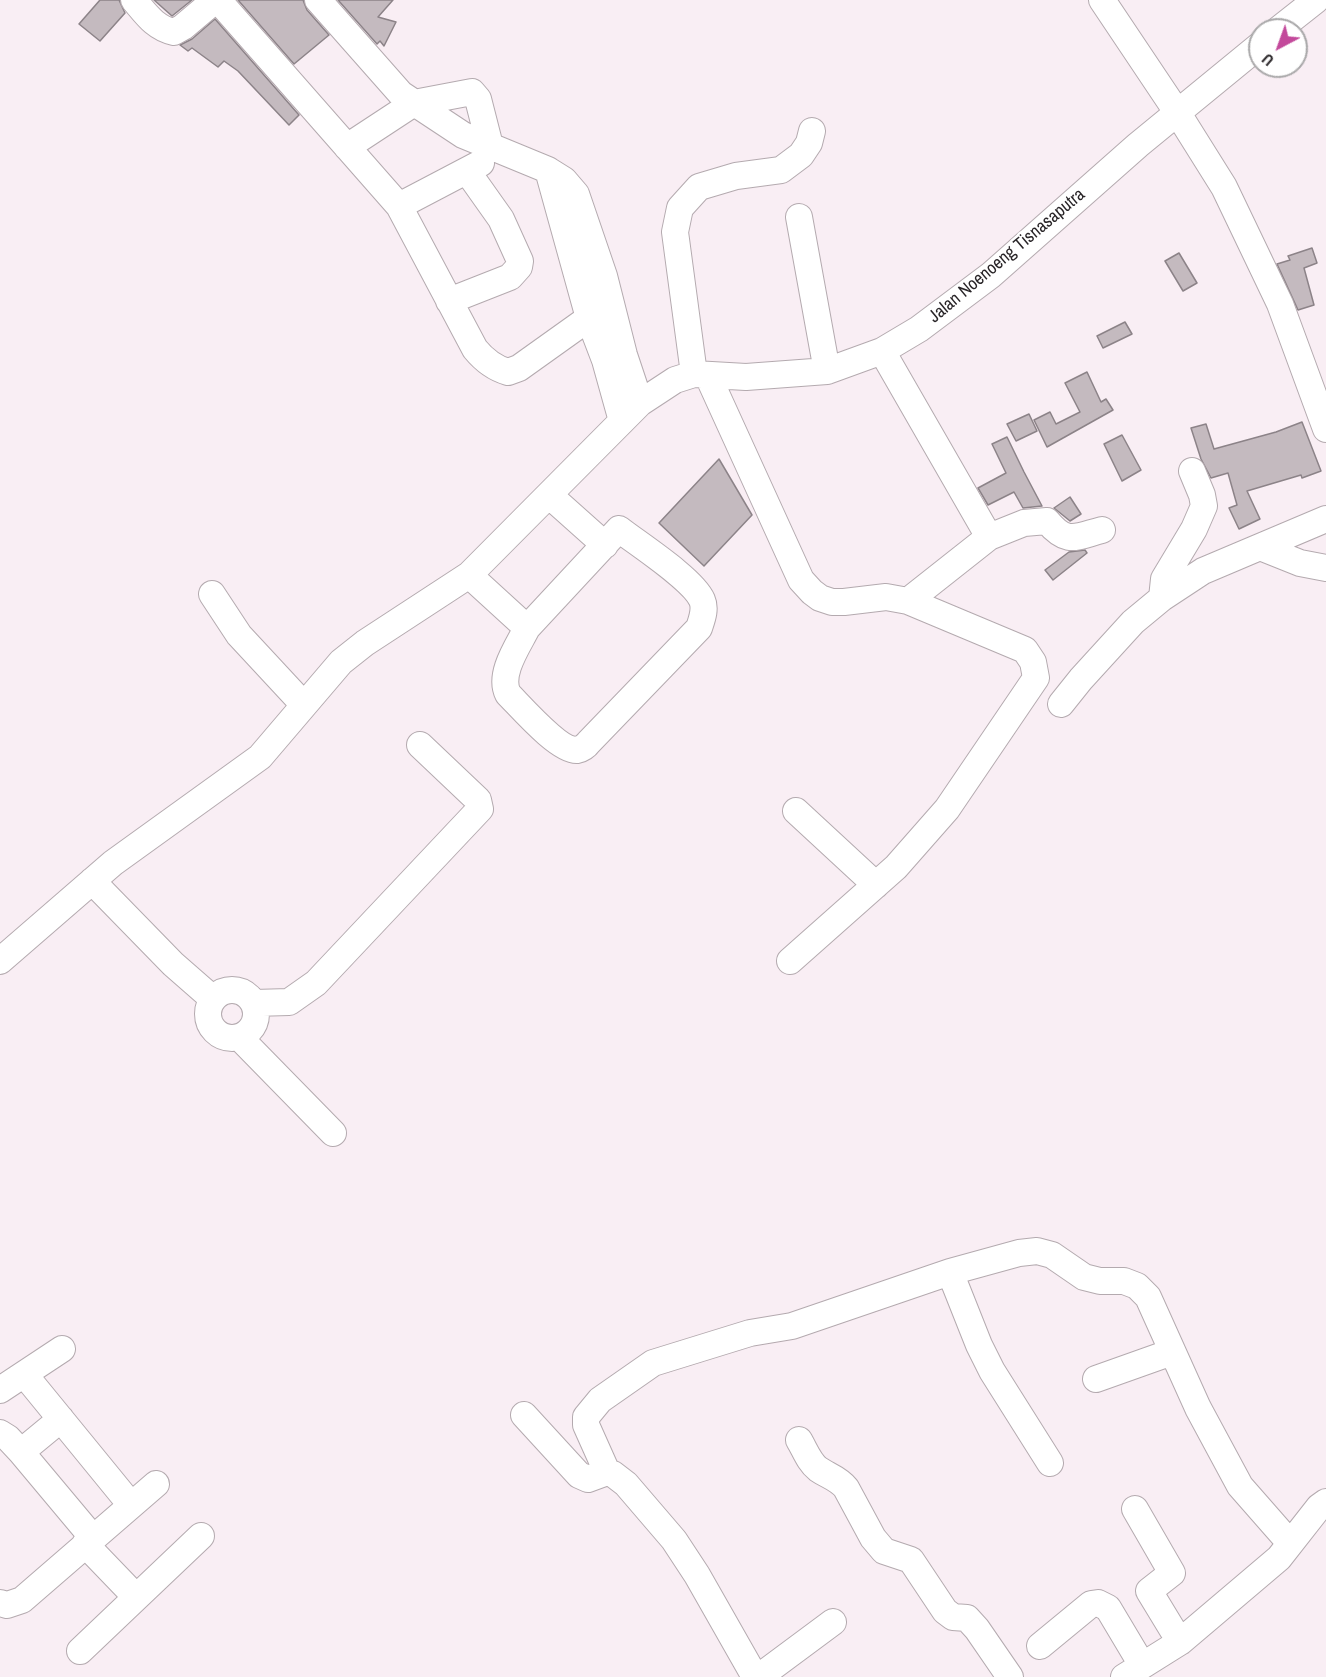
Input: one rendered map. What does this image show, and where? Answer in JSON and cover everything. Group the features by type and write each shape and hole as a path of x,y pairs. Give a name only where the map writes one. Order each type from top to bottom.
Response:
{"street":[{"path":"134,0 162,30 174,32 217,0 399,206 475,349 492,365 508,372 519,368 589,318"},
{"path":"318,0 401,94 463,135 548,170 579,238 604,276 624,355 640,403"},
{"path":"1102,0 1224,187 1280,304 1326,429"},
{"path":"1293,18 1316,0"},
{"name":"Jalan Noenoeng Tisnasaputra","path":"0,961 92,881 260,757 341,662 353,652 469,575 640,403 675,380 701,375 746,377 826,371 882,351 919,329 991,275 1177,112 1248,55"},
{"path":"347,147 414,103 474,93 497,149"},
{"path":"790,960 896,867 947,809 1036,678 1033,662 1025,650 908,601 886,597 832,602 820,598 806,586 801,580 701,375 675,232 680,207 699,187 736,176 781,170 801,155 809,143 813,130"},
{"path":"399,206 467,171 497,149"},
{"path":"450,301 510,277 519,267 520,261 501,219 467,171"},
{"path":"799,217 826,371"},
{"path":"579,238 580,285 622,421"},
{"path":"580,285 604,276"},
{"path":"882,351 989,537"},
{"path":"1162,598 1164,579 1194,529 1204,506 1192,471"},
{"path":"549,495 605,545"},
{"path":"1062,704 1081,679 1133,622 1162,598 1203,571 1326,519"},
{"path":"908,601 989,537 1024,523 1047,521 1057,534 1072,538 1102,530"},
{"path":"619,530 688,582 702,600 704,609 699,628 583,748 576,750 554,739 508,694 504,687 505,676 527,628 605,545 619,530"},
{"path":"1260,547 1300,563 1326,568"},
{"path":"469,575 527,628"},
{"path":"212,594 245,643 304,705"},
{"path":"254,1003 290,1002 316,983 480,809 478,800 420,745"},
{"path":"796,811 876,885"},
{"path":"92,881 173,964 213,999"},
{"path":"234,990 249,997 257,1011 253,1028 240,1038 226,1038 219,1035 210,1025 208,1012 213,999 225,991 234,990"},
{"path":"240,1038 333,1133"},
{"path":"833,1622 757,1677 674,1540 626,1484 608,1472 586,1425 586,1417 600,1400 652,1363 750,1333 792,1326 950,1272 1019,1253 1037,1251 1052,1255 1084,1277 1100,1281 1124,1281 1137,1286 1148,1297 1198,1408 1240,1486 1290,1543"},
{"path":"950,1272 979,1345 992,1371 1050,1463"},
{"path":"0,1390 62,1349"},
{"path":"1096,1379 1172,1352"},
{"path":"24,1374 131,1505"},
{"path":"524,1415 579,1475 588,1479 608,1472"},
{"path":"21,1452 61,1419"},
{"path":"0,1433 21,1452 89,1541 136,1597"},
{"path":"799,1440 814,1464 841,1481 873,1538 884,1551 912,1560 945,1611 953,1617 968,1618 1010,1677"},
{"path":"0,1603 7,1605 22,1600 156,1484"},
{"path":"1040,1646 1091,1604 1098,1603 1108,1608 1133,1671 1180,1642 1280,1558 1319,1507 1326,1502"},
{"path":"1135,1509 1172,1573 1149,1591 1180,1642"},
{"path":"80,1651 201,1536"}],"building":[{"path":"100,0 119,0 125,13 100,41 79,24"},
{"path":"154,0 192,0 172,16"},
{"path":"238,0 303,0 307,10 329,35 294,64"},
{"path":"338,0 393,0 378,17 396,22 384,46 380,41 377,44"},
{"path":"215,19 299,115 289,125 238,71 224,61 218,67 192,48 188,51 180,45 192,39"},
{"path":"1312,248 1317,263 1304,268 1314,305 1298,310 1277,264 1290,260 1288,256"},
{"path":"1179,253 1197,283 1183,291 1165,261"},
{"path":"1125,322 1132,334 1103,348 1097,336"},
{"path":"1087,372 1101,402 1106,399 1113,410 1047,447 1034,420 1050,412 1056,424 1080,412 1065,383"},
{"path":"1029,414 1037,431 1016,441 1007,424"},
{"path":"1302,422 1321,471 1302,478 1301,475 1247,491 1260,519 1239,529 1229,508 1237,505 1228,473 1211,478 1201,459 1191,428 1206,424 1214,449 1276,432"},
{"path":"1122,435 1141,470 1122,481 1104,444"},
{"path":"1007,437 1042,506 1023,508 1014,492 988,505 978,488 1006,473 992,444"},
{"path":"719,459 752,515 704,566 659,523"},
{"path":"1070,497 1081,514 1070,521 1054,508"},
{"path":"1085,550 1087,553 1053,580 1045,570 1069,552"}]}
